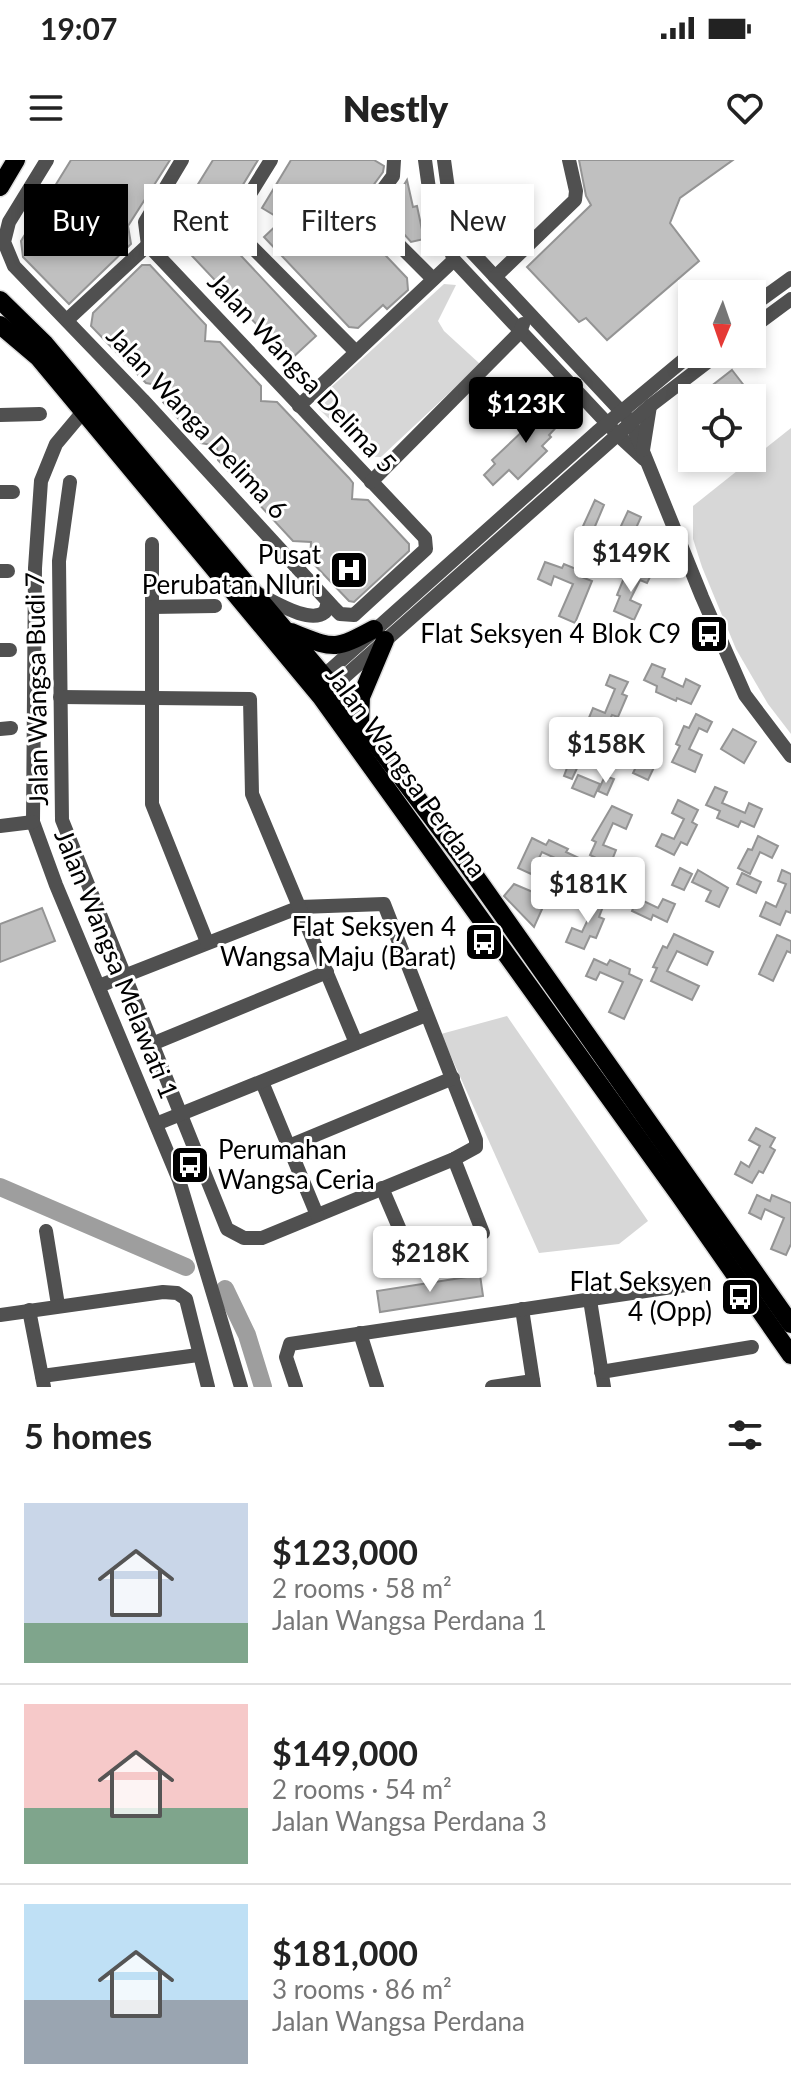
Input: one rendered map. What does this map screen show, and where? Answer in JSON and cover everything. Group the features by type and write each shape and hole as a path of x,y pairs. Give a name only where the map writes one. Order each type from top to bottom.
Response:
{"main road":[{"path":"0,187 16,160"},
{"name":"Jalan Wangsa Perdana","path":"0,300 45,344 289,631 323,686 791,1355"},
{"name":"Jalan Wangsa Perdana","path":"0,325 38,357 82,413 360,724 461,856 791,1324"},
{"path":"289,631 326,646 343,646 380,635"},
{"path":"360,724 361,697 380,635"}],"street":[{"name":"Jalan Wanga Delima 6","path":"47,160 9,222 4,242 14,266 328,602"},
{"path":"168,184 182,160"},
{"path":"271,160 235,218 237,232 356,352"},
{"path":"394,160 393,176 372,204 372,218 433,279"},
{"path":"425,160 430,196 454,260 618,435 645,456"},
{"path":"444,160 456,218 470,250 626,417 745,695 791,756"},
{"path":"495,277 575,200 569,160"},
{"path":"67,320 144,249"},
{"name":"Jalan Wangsa Delima 5","path":"158,256 427,542 426,549 359,612 354,615 340,614 328,602"},
{"path":"299,406 454,260"},
{"path":"371,482 520,332 524,321 522,315 492,286 484,265"},
{"path":"766,296 791,278"},
{"path":"766,318 791,299"},
{"path":"380,635 618,435 626,417 678,367"},
{"path":"595,383 615,394 646,399 696,368"},
{"path":"578,392 591,421 585,443"},
{"path":"645,456 646,399"},
{"name":"Jalan Wangsa Melawati 1","path":"82,413 56,444 41,481 35,568 33,822 56,885 179,1180 241,1387"},
{"path":"0,415 40,414"},
{"path":"323,686 607,423 626,417"},
{"name":"Jalan Wangsa Budi 7","path":"70,482 59,561 62,820 227,1229 244,1238 262,1238 317,1215"},
{"path":"152,544 152,804 207,942"},
{"path":"254,592 314,618 325,612 328,602"},
{"path":"152,607 215,606"},
{"path":"60,697 250,699 250,788 356,1043"},
{"path":"0,826 33,822"},
{"path":"99,986 300,907 384,904 453,1078 476,1147 317,1215 262,1082"},
{"path":"152,1044 327,972"},
{"path":"156,1124 426,1015"},
{"path":"289,1146 453,1078"},
{"path":"454,1159 483,1233"},
{"path":"382,1188 409,1251"},
{"path":"46,1231 58,1305"},
{"path":"296,1387 286,1357 290,1344 706,1282"},
{"path":"0,1315 58,1305 177,1293 186,1299 208,1387"},
{"path":"590,1300 603,1379 752,1347"},
{"path":"492,1387 534,1384 522,1309"},
{"path":"29,1310 43,1382 198,1355"},
{"path":"360,1333 377,1387"}],"shaded area":[{"path":"444,284 456,285 438,321 444,331 480,364 381,457 368,457 319,409 327,391"},
{"path":"791,428 791,734 768,704 736,649 693,539 693,506 736,472 766,472 766,448"},
{"path":"507,1016 648,1221 619,1244 539,1253 441,1034"}],"building":[{"path":"71,160 170,160 155,184 144,184 144,201 128,226 128,184 56,184"},
{"path":"213,160 258,160 243,184 198,184"},
{"path":"291,160 374,160 384,166 374,184 276,184"},
{"path":"579,160 733,160 680,198 670,223 699,261 607,340 586,318 579,322 527,267 591,205 586,196"},
{"path":"407,180 421,225 421,240 411,242 405,235"},
{"path":"273,190 273,215 262,208"},
{"path":"273,228 273,247 264,237"},
{"path":"24,236 24,256 119,256 69,304 23,257 21,241"},
{"path":"192,256 241,256 316,336 290,360"},
{"path":"282,256 386,256 407,278 408,290 387,309 383,305 358,328 349,327"},
{"path":"142,265 150,265 206,325 205,341 220,342 261,386 261,401 277,402 349,478 353,483 352,499 368,500 409,544 409,551 354,602 349,601 310,560 311,542 293,541 218,460 217,446 201,443 163,402 163,386 146,383 91,326 93,313"},
{"path":"732,370 743,384 714,384"},
{"path":"543,403 547,407 550,404 563,420 542,446 547,451 518,479 509,470 493,485 484,475 495,464 492,460 526,428 522,423"},
{"path":"595,500 604,505 593,531 614,541 628,511 641,517 623,557 609,551 607,556 587,547 589,542 578,537"},
{"path":"545,562 562,568 564,564 581,571 579,576 592,581 575,623 559,616 573,584 554,576 551,585 538,579"},
{"path":"637,566 652,573 647,583 640,580 630,600 641,605 634,620 614,611 624,578 630,581"},
{"path":"652,664 665,669 662,677 683,687 686,679 700,686 691,704 656,692 657,686 644,680"},
{"path":"610,675 628,682 622,694 627,696 618,717 612,715 606,728 588,720 593,708 605,713 615,689 606,685"},
{"path":"696,714 712,722 707,732 699,728 689,749 702,755 695,772 672,762 680,746 676,744 684,726 689,728"},
{"path":"733,729 756,742 744,763 721,749"},
{"path":"610,743 624,750 614,762 603,757"},
{"path":"628,743 657,761 648,780 633,773 638,763 622,755"},
{"path":"570,760 579,764 572,779 564,776"},
{"path":"578,775 600,784 594,797 572,788"},
{"path":"605,776 614,779 607,795 598,791"},
{"path":"715,787 727,792 722,803 745,813 749,803 762,809 754,827 741,821 738,827 717,818 720,811 706,805"},
{"path":"678,800 698,810 692,822 697,825 687,845 681,842 674,855 656,846 662,834 674,839 684,819 672,813"},
{"path":"612,806 632,815 626,829 613,823 603,845 616,850 610,865 590,855 596,842 592,840"},
{"path":"758,836 778,846 772,858 760,852 750,874 738,868"},
{"path":"532,838 546,845 549,840 581,859 566,890 554,884 564,862 542,852 531,874 518,868"},
{"path":"680,868 692,874 684,890 672,885"},
{"path":"698,870 728,888 719,907 706,901 711,891 692,882"},
{"path":"782,870 791,874 791,913 786,911 780,925 760,916 766,902 776,907 786,884 778,881"},
{"path":"742,873 761,882 756,893 737,884"},
{"path":"629,882 640,887 635,897 658,908 663,899 675,904 667,922 653,915 651,920 632,911 634,906 621,900"},
{"path":"514,884 547,898 534,927 504,896"},
{"path":"588,897 604,904 599,917 604,919 596,938 590,936 584,949 566,942 572,928 582,932 592,911 583,907"},
{"path":"42,908 55,941 0,962 0,924"},
{"path":"674,934 713,952 707,965 677,951 667,971 699,986 692,1000 651,981 657,968 653,967 663,946 667,948"},
{"path":"777,935 791,941 791,953 787,951 773,981 759,974"},
{"path":"594,959 607,965 610,960 630,969 629,974 642,980 624,1019 609,1012 623,982 600,972 596,980 586,976"},
{"path":"756,1128 775,1138 770,1147 775,1150 763,1173 759,1171 752,1183 735,1174 741,1162 749,1167 760,1146 749,1140"},
{"path":"757,1195 770,1201 772,1195 791,1203 791,1244 786,1255 771,1249 784,1218 765,1209 761,1219 749,1213"},
{"path":"480,1275 483,1296 380,1312 377,1291"}],"waterway":[{"path":"0,1187 186,1267"},
{"path":"225,1289 247,1335 263,1387"}],"place":[{"name":"Pusat Perubatan Nluri","path":"349,570"},
{"name":"Flat Seksyen 4 Blok C9","path":"709,634"},
{"name":"Flat Seksyen 4 Wangsa Maju (Barat)","path":"484,942"},
{"name":"Perumahan Wangsa Ceria","path":"190,1165"},
{"name":"Flat Seksyen 4 (Opp)","path":"740,1297"}]}
